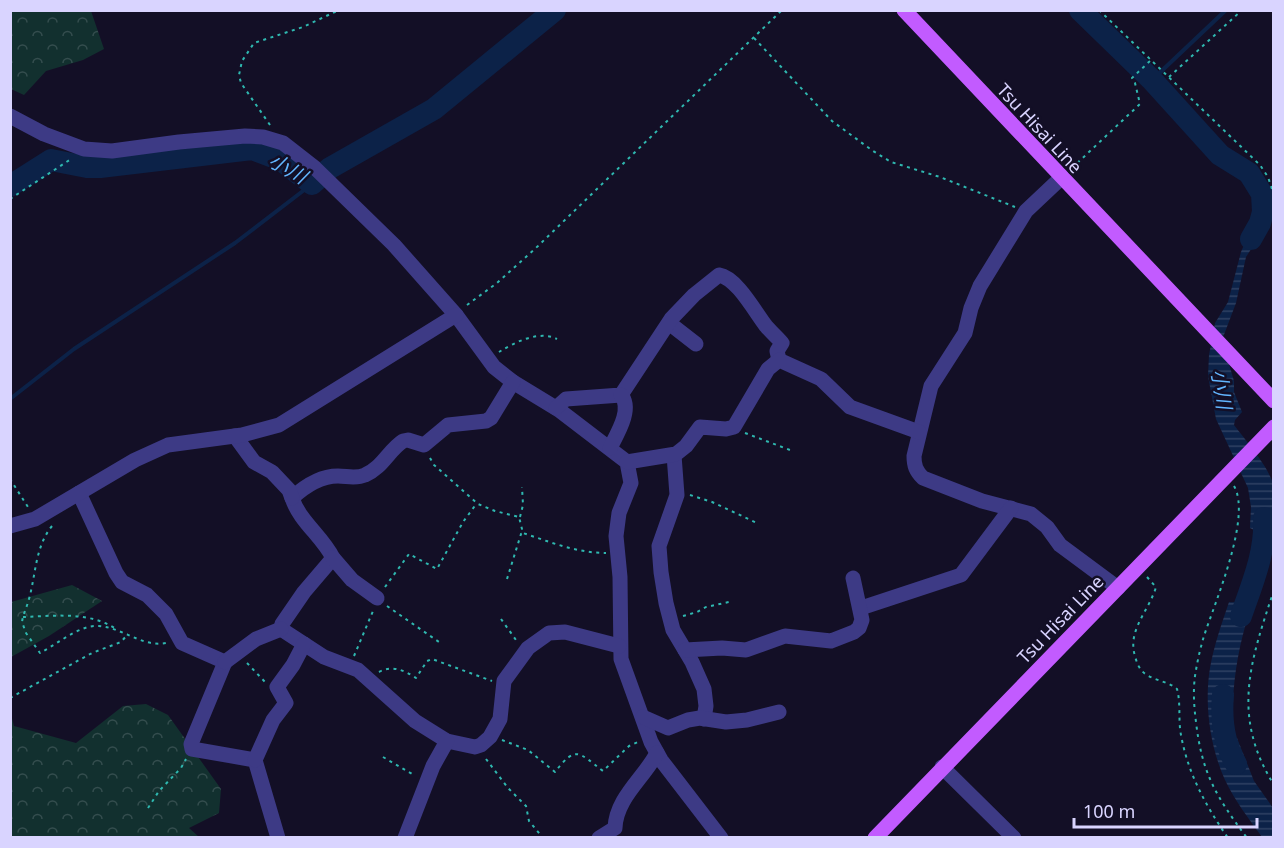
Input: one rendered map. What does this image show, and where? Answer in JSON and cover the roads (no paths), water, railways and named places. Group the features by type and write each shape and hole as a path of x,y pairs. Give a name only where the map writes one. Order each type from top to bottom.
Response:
{"main road":[{"name":"Tsu Hisai Line","path":"904,10 1274,400"},
{"name":"Tsu Hisai Line","path":"875,837 1271,430"}],"street":[{"path":"10,116 44,134 84,149 112,151 245,136 263,137 283,143 315,168 394,244 456,315 494,367 513,382 556,408 627,462 631,483 619,513 616,536 620,577 619,646 621,659 657,753 721,837"},
{"path":"1061,178 1026,211 980,286 971,308 965,333 931,386 919,432 914,465 923,478 982,501 1031,514 1047,527 1060,545 1118,588"},
{"path":"621,395 671,319 694,294 719,275 744,295 766,326 782,343 777,351 779,360"},
{"path":"10,526 35,519 135,460 168,445 235,436 279,425 456,315"},
{"path":"669,323 696,344"},
{"path":"779,360 821,379 849,407 919,432"},
{"path":"627,462 674,455 686,446 700,428 732,428 768,369 779,360"},
{"path":"292,498 321,479 340,476 364,477 403,441 408,440 424,446 448,425 486,421 492,418 513,382"},
{"path":"556,408 566,399 621,395"},
{"path":"610,448 626,409 621,395"},
{"path":"235,436 254,462 272,472 289,490 302,519 352,580 378,600"},
{"path":"674,455 677,495 659,546 663,590 670,620 677,637 704,689 706,706 704,719"},
{"path":"79,493 122,582 147,596 166,614 182,643 231,658"},
{"path":"861,608 961,575 1011,508"},
{"path":"281,629 304,592 333,558"},
{"path":"685,650 722,648 746,651 785,636 831,641 854,632 862,620 853,579"},
{"path":"281,629 324,657 350,666 372,681 406,714 447,741 469,746 479,746 491,734 502,713 504,681 526,651 549,633 565,632 619,646"},
{"path":"255,760 192,749 191,744 231,658 262,635 281,629"},
{"path":"278,837 255,760 273,720 285,703 278,687 304,644"},
{"path":"643,717 668,728 688,720 704,719 726,722 747,720 778,712"},
{"path":"405,837 433,766 447,741"},
{"path":"599,837 615,828 620,807 631,789 647,771 657,753"},
{"path":"942,767 1014,837"}],"water":[{"path":"1258,211 1267,214 1266,226 1246,257 1236,303 1222,340 1234,381 1234,392 1242,412 1234,425 1257,455 1272,480 1275,503 1274,519 1268,551 1240,646 1233,703 1224,716 1223,726 1229,740 1237,738 1254,781 1273,808 1273,837 1262,837 1225,780 1215,754 1208,711 1208,682 1218,634 1229,602 1236,602 1249,593 1260,568 1262,552 1261,543 1254,530 1250,528 1251,507 1248,488 1216,419 1208,376 1215,323 1228,302 1241,252"}],"waterway":[{"name":"小川","path":"10,186 51,160 87,167 100,167 252,149 281,160 312,184 330,168 434,109 555,10"},
{"name":"小川","path":"1080,10 1152,80 1220,155 1249,173 1262,194 1263,212 1251,239"},
{"path":"1152,80 1226,10"},
{"path":"10,399 74,349 235,243 312,184"},
{"name":"小川","path":"1241,616 1261,556 1264,518"},
{"name":"小川","path":"1223,695 1224,731 1236,764"}]}
